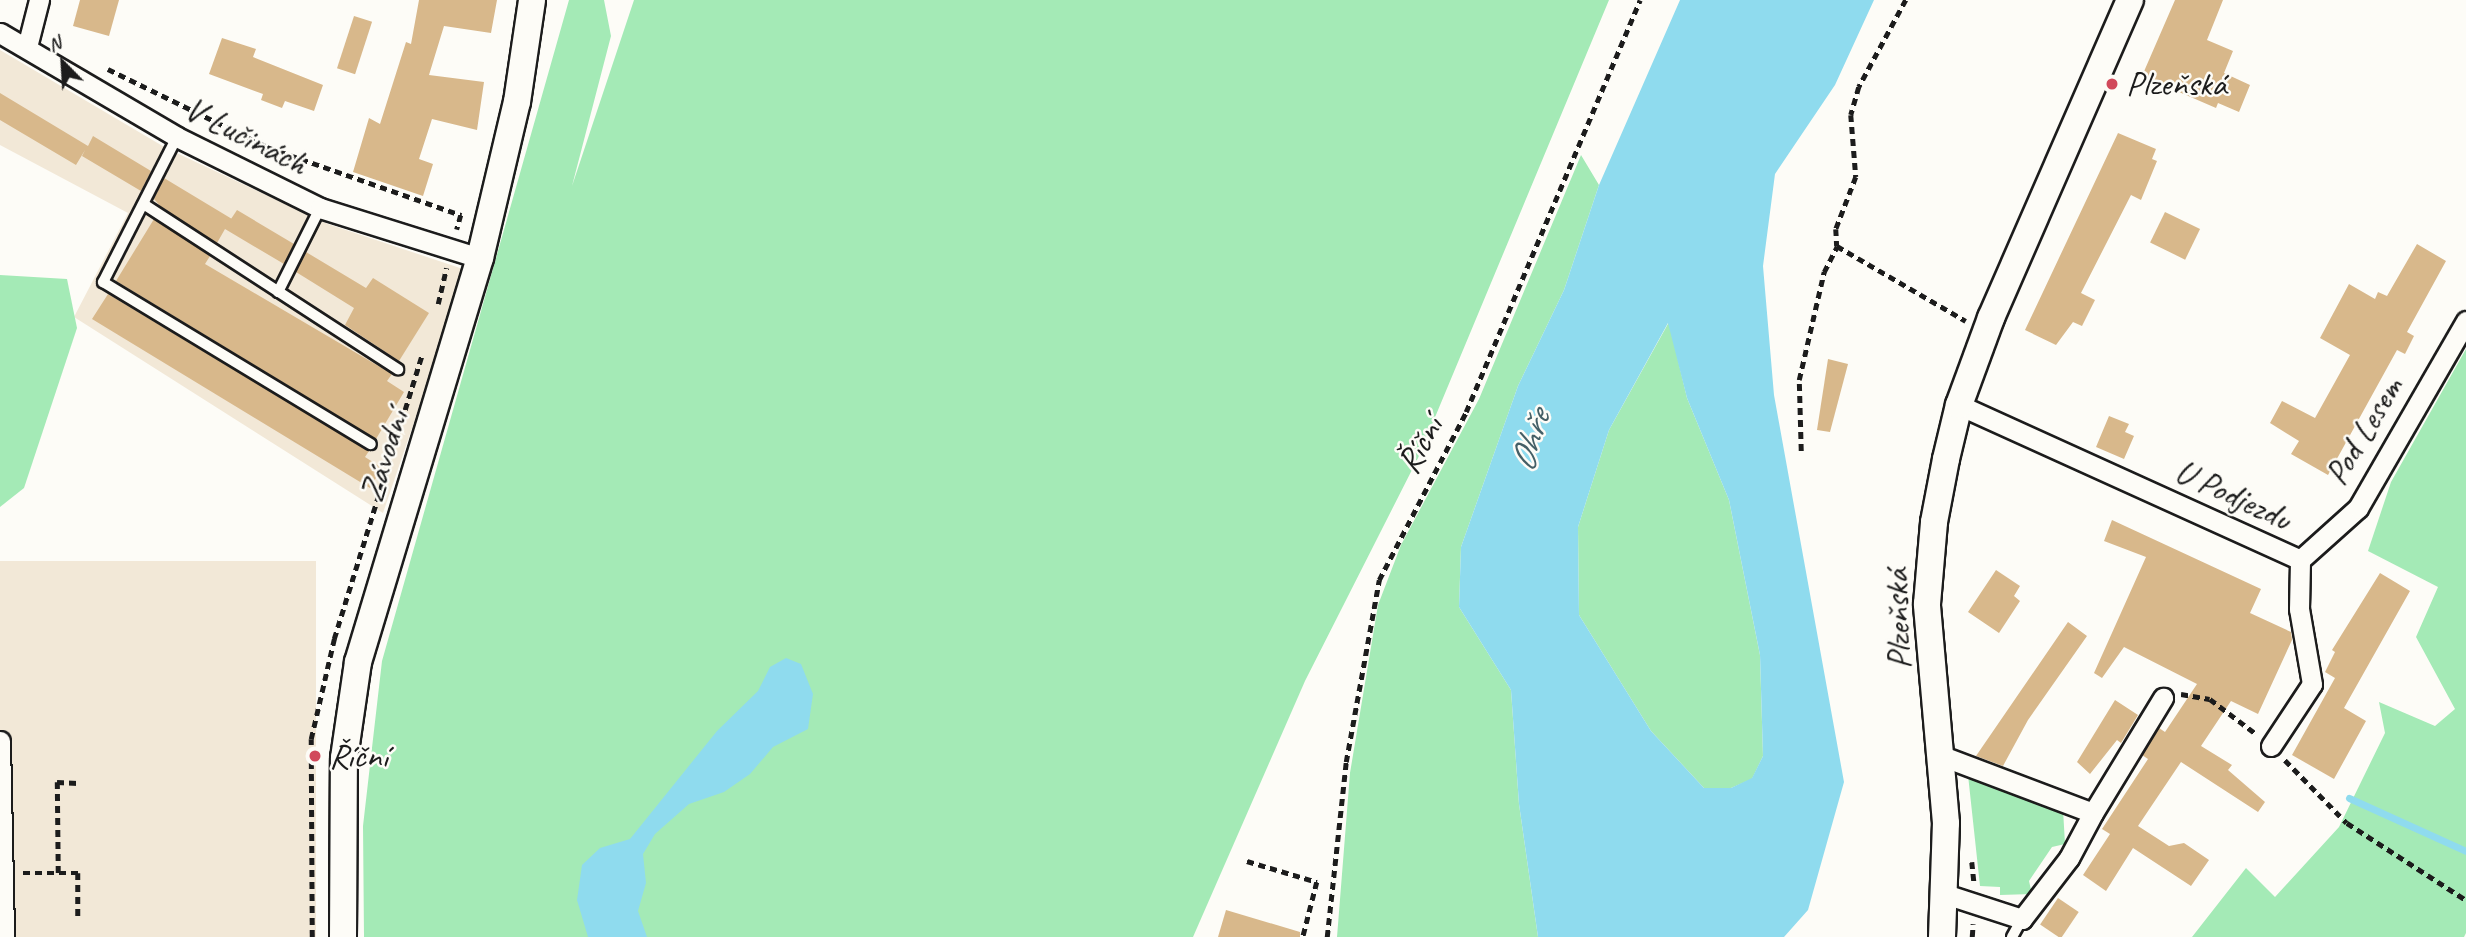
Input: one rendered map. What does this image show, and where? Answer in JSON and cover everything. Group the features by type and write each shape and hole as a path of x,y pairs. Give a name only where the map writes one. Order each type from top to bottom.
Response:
{"street":[{"path":"27,47 39,0"},
{"name":"Závodní","path":"344,937 344,758 358,662 480,258 517,102 532,0"},
{"name":"Plzeňská","path":"1942,937 1945,894 1942,756 1927,604 1934,522 1959,405 1986,330 2130,0"},
{"name":"V Lučinách","path":"0,33 177,137 320,208 480,258"},
{"name":"Pod Lesem","path":"2300,561 2358,508 2466,321"},
{"name":"U Podjezdu","path":"1959,405 2300,561 2298,609 2312,684 2271,746"},
{"path":"1945,894 2022,919 2069,858 2093,813 2163,698"},
{"path":"0,741 4,937"},
{"path":"1942,756 2093,813"}],"lane":[{"path":"177,137 145,205 103,282 371,444"},
{"path":"145,205 398,369"},
{"path":"278,292 320,208"},
{"path":"2012,937 2022,919"}],"path":[{"name":"Říční","path":"1328,937 1346,762 1379,580 1466,412 1640,0"},
{"path":"1801,451 1799,380 1824,272 1837,246 1836,229 1856,177 1851,115 1859,87 1906,0"},
{"path":"1837,246 1986,330"},
{"path":"2163,698 2182,694 2210,699 2271,746 2347,823 2466,900"},
{"path":"58,873 57,782 78,783"},
{"path":"1247,861 1317,882 1303,937"},
{"path":"3,873 78,873 78,919"}],"shaded area":[{"path":"0,50 166,148 328,224 466,270 383,513 74,317 128,213 0,145"},
{"path":"0,561 316,561 316,937 0,937"}],"green space":[{"path":"569,0 604,0 611,36 572,186 634,0 1609,0 1418,458 1305,681 1193,937 364,937 363,826 382,661"},
{"path":"1581,155 1599,185 1564,290 1518,386 1461,547 1459,607 1511,690 1519,804 1538,937 1337,937 1350,773 1378,605 1401,545 1479,399"},
{"path":"0,275 67,279 77,328 24,488 0,507"},
{"path":"1669,322 1687,398 1729,500 1760,655 1763,756 1752,779 1731,788 1704,788 1651,731 1579,615 1578,527 1609,430"},
{"path":"2466,349 2466,933 2464,937 2192,937 2246,868 2275,897 2339,827 2385,733 2379,702 2435,726 2455,709 2416,637 2438,587 2368,551 2391,482"},
{"path":"1968,775 2063,809 2065,844 2052,847 2029,881 2032,894 2000,895 2000,887 1980,886"}],"water":[{"name":"Ohře","path":"1680,0 1874,0 1835,85 1775,174 1763,266 1774,395 1844,782 1808,910 1784,937 1538,937 1519,804 1511,690 1459,607 1461,547 1518,386 1564,290 1599,185","holes":["1668,323 1687,398 1729,500 1760,655 1763,756 1752,778 1731,788 1704,788 1651,731 1579,615 1578,527 1609,430"]},
{"path":"786,658 801,664 813,694 808,729 773,747 750,774 724,792 689,804 655,834 643,854 646,883 638,911 647,937 588,937 577,900 582,865 600,848 630,839 717,731 758,691 770,667"}],"building":[{"path":"80,0 119,0 109,36 73,26"},
{"path":"419,0 497,0 491,33 444,26 429,75 484,82 477,130 432,119 419,159 433,164 423,196 353,172 369,118 380,124 406,42 411,44"},
{"path":"2175,0 2223,0 2207,40 2233,51 2224,73 2250,85 2239,112 2218,103 2216,108 2142,76"},
{"path":"354,16 372,22 355,74 337,68"},
{"path":"222,38 256,49 253,57 323,85 314,111 285,101 282,108 261,100 263,94 209,74"},
{"path":"0,93 88,146 93,136 151,171 141,191 82,156 85,150 76,165 0,120"},
{"path":"2118,133 2156,149 2152,159 2157,161 2141,200 2131,195 2081,293 2095,300 2082,326 2073,322 2056,345 2025,330"},
{"path":"164,178 231,219 237,210 294,244 284,264 225,229 217,243 161,207 154,199"},
{"path":"2165,212 2200,229 2185,260 2150,243"},
{"path":"154,219 210,256 205,264 392,374 387,381 404,392 376,439 116,281"},
{"path":"2417,244 2446,261 2407,332 2414,336 2405,354 2397,350 2328,475 2291,454 2299,441 2270,423 2282,401 2315,418 2350,355 2320,338 2349,284 2375,299 2378,292 2387,296"},
{"path":"306,252 366,288 373,278 429,313 399,361 345,325 354,308 296,272"},
{"path":"108,294 369,451 365,457 382,468 370,488 92,319"},
{"path":"1828,359 1848,364 1830,432 1817,430"},
{"path":"2109,416 2129,424 2125,432 2134,436 2124,459 2096,447"},
{"path":"2112,520 2261,589 2250,613 2291,632 2292,640 2258,714 2231,701 2201,746 2232,765 2228,770 2265,802 2258,812 2181,762 2138,826 2169,846 2184,843 2209,860 2191,886 2133,848 2106,891 2083,875 2110,834 2102,829 2148,759 2142,755 2159,728 2165,732 2197,684 2124,647 2102,678 2094,673 2146,557 2104,541"},
{"path":"1996,570 2020,586 2014,596 2020,601 1999,633 1968,612"},
{"path":"2380,573 2410,591 2344,708 2366,721 2334,779 2292,755 2335,678 2325,672 2335,652 2332,650"},
{"path":"2068,622 2087,636 2028,720 2003,766 1976,756"},
{"path":"2115,700 2138,715 2121,743 2117,740 2090,774 2077,762"},
{"path":"2058,898 2079,912 2062,937 2040,925"},
{"path":"1226,910 1300,932 1300,937 1218,937"}],"waterway":[{"path":"2349,798 2466,851"}],"place":[{"name":"Plzeňská","path":"2112,84"},
{"name":"Říční","path":"315,756"}]}
